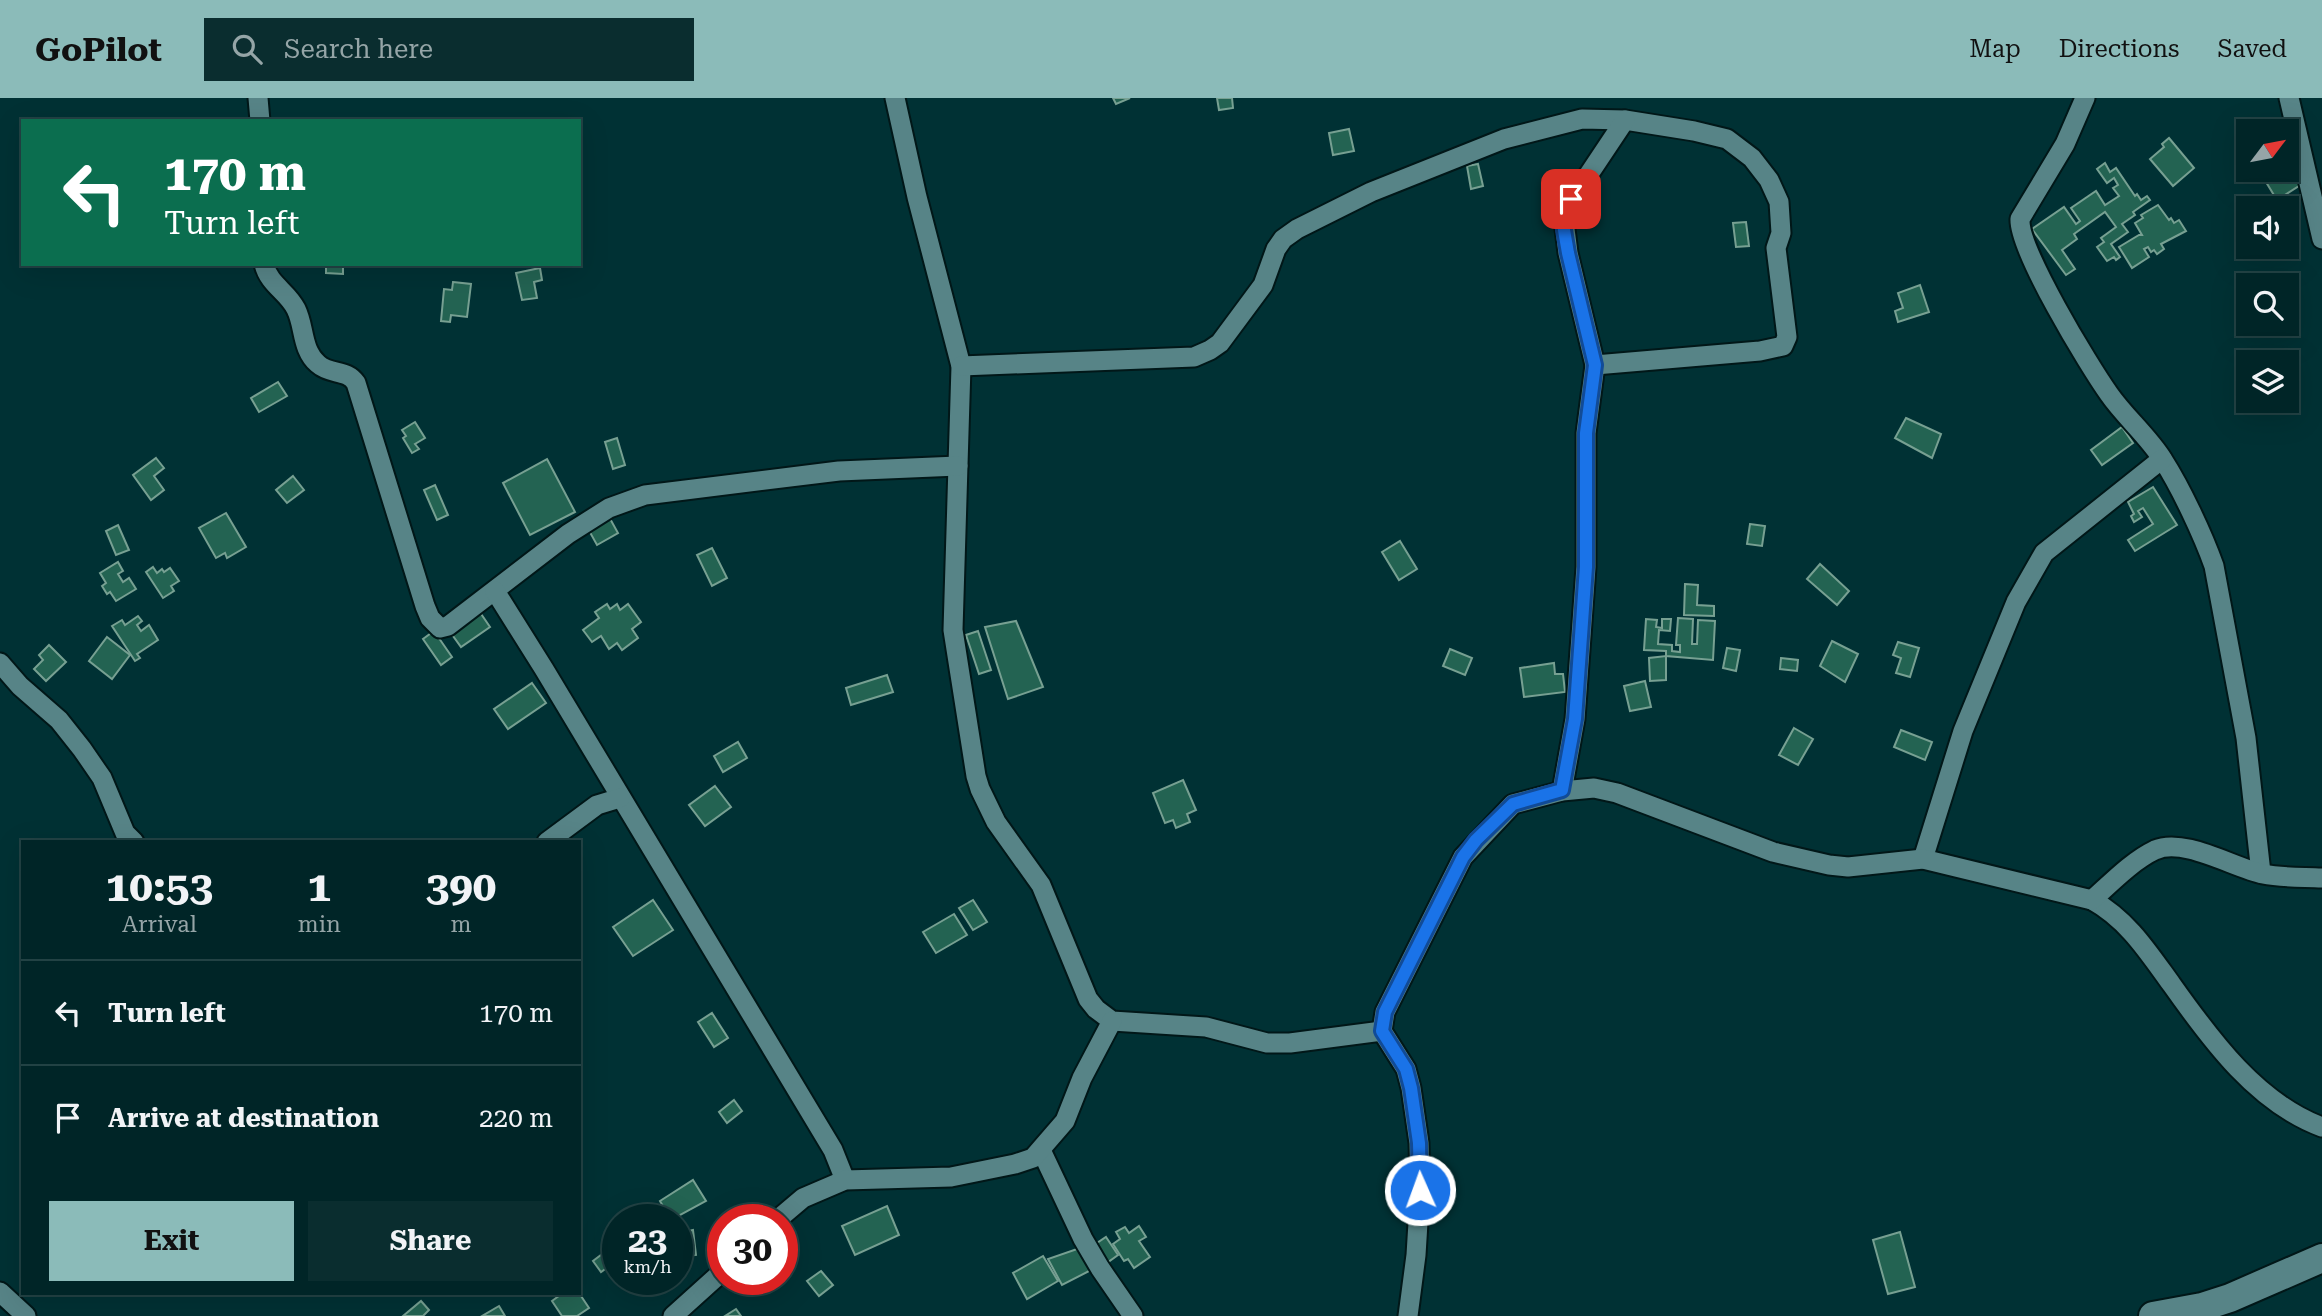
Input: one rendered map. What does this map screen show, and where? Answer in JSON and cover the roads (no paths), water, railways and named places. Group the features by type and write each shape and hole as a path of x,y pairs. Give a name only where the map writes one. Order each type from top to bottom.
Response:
{"main road":[{"path":"2153,1316 2203,1307 2230,1298 2322,1258"}],"street":[{"path":"258,98 260,119"},
{"path":"894,98 916,197 961,366 953,630 976,776 996,822 1041,885 1088,999 1112,1021 1206,1027 1267,1043 1290,1043 1382,1031"},
{"path":"2085,98 2065,144 2020,219 2019,227 2037,271 2097,375 2162,459 2214,566 2246,738 2260,873"},
{"path":"2289,98 2322,239"},
{"path":"961,366 1194,357 1220,343 1263,285 1276,248 1297,229 1371,192 1504,139 1582,119 1625,120 1727,139 1752,158 1769,180 1779,202 1781,233 1776,248 1787,337 1783,346 1760,351 1595,365"},
{"path":"1562,790 1575,719 1586,567 1586,433 1595,365 1568,253 1563,213 1625,120"},
{"path":"265,266 270,280 297,310 303,340 316,363 333,372 348,374 356,383 425,606 434,624 440,628 448,626 596,515 645,495 839,471 958,466"},
{"path":"1923,859 1963,731 2016,601 2036,564 2044,553 2162,459"},
{"path":"495,591 834,1150 845,1180"},
{"path":"0,663 20,686 59,720 82,749 102,778 125,833 132,840"},
{"path":"1408,1316 1416,1255 1420,1190 1419,1143 1406,1069 1382,1031 1388,1003 1463,857 1476,840 1513,804 1562,790 1594,788 1617,793 1773,852 1829,865 1849,867 1923,859 2092,900 2109,909 2140,940 2192,1014 2250,1079 2278,1104 2307,1122 2322,1127"},
{"path":"550,840 597,805 620,798"},
{"path":"2092,900 2141,858 2158,848 2187,849 2260,873 2322,878"},
{"path":"796,1204 803,1198 845,1180 951,1177 1033,1158 1065,1121 1082,1078 1112,1021"},
{"path":"1041,1150 1083,1239 1133,1316"},
{"path":"673,1316 707,1285"},
{"path":"0,1292 26,1316"}]}
